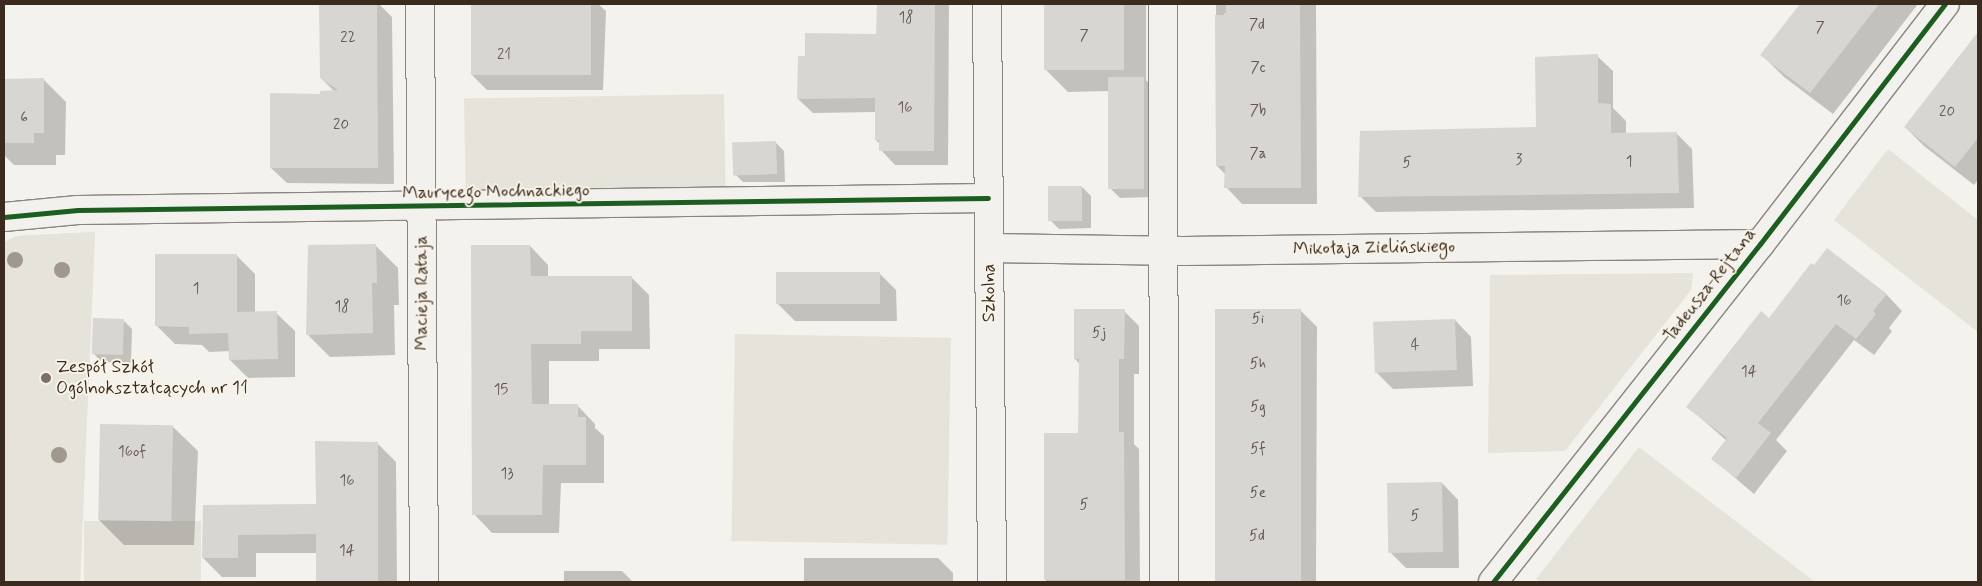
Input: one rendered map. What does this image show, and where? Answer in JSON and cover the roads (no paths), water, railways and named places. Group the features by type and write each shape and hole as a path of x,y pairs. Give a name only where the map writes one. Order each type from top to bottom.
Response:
{"street":[{"name":"Macieja Rataja","path":"420,4 424,582"},
{"name":"Szkolna","path":"987,4 992,582"},
{"path":"1164,4 1164,582"},
{"name":"Tadeusza Rejtana","path":"1493,582 1760,244 1945,4"},
{"name":"Maurycego Mochnackiego","path":"4,218 78,210 421,207 988,198"},
{"name":"Mikołaja Zielińskiego","path":"989,248 1165,251 1760,244"}],"place":[{"name":"Zespół Szkół Ogólnokształcących nr 11","path":"46,378"}]}
